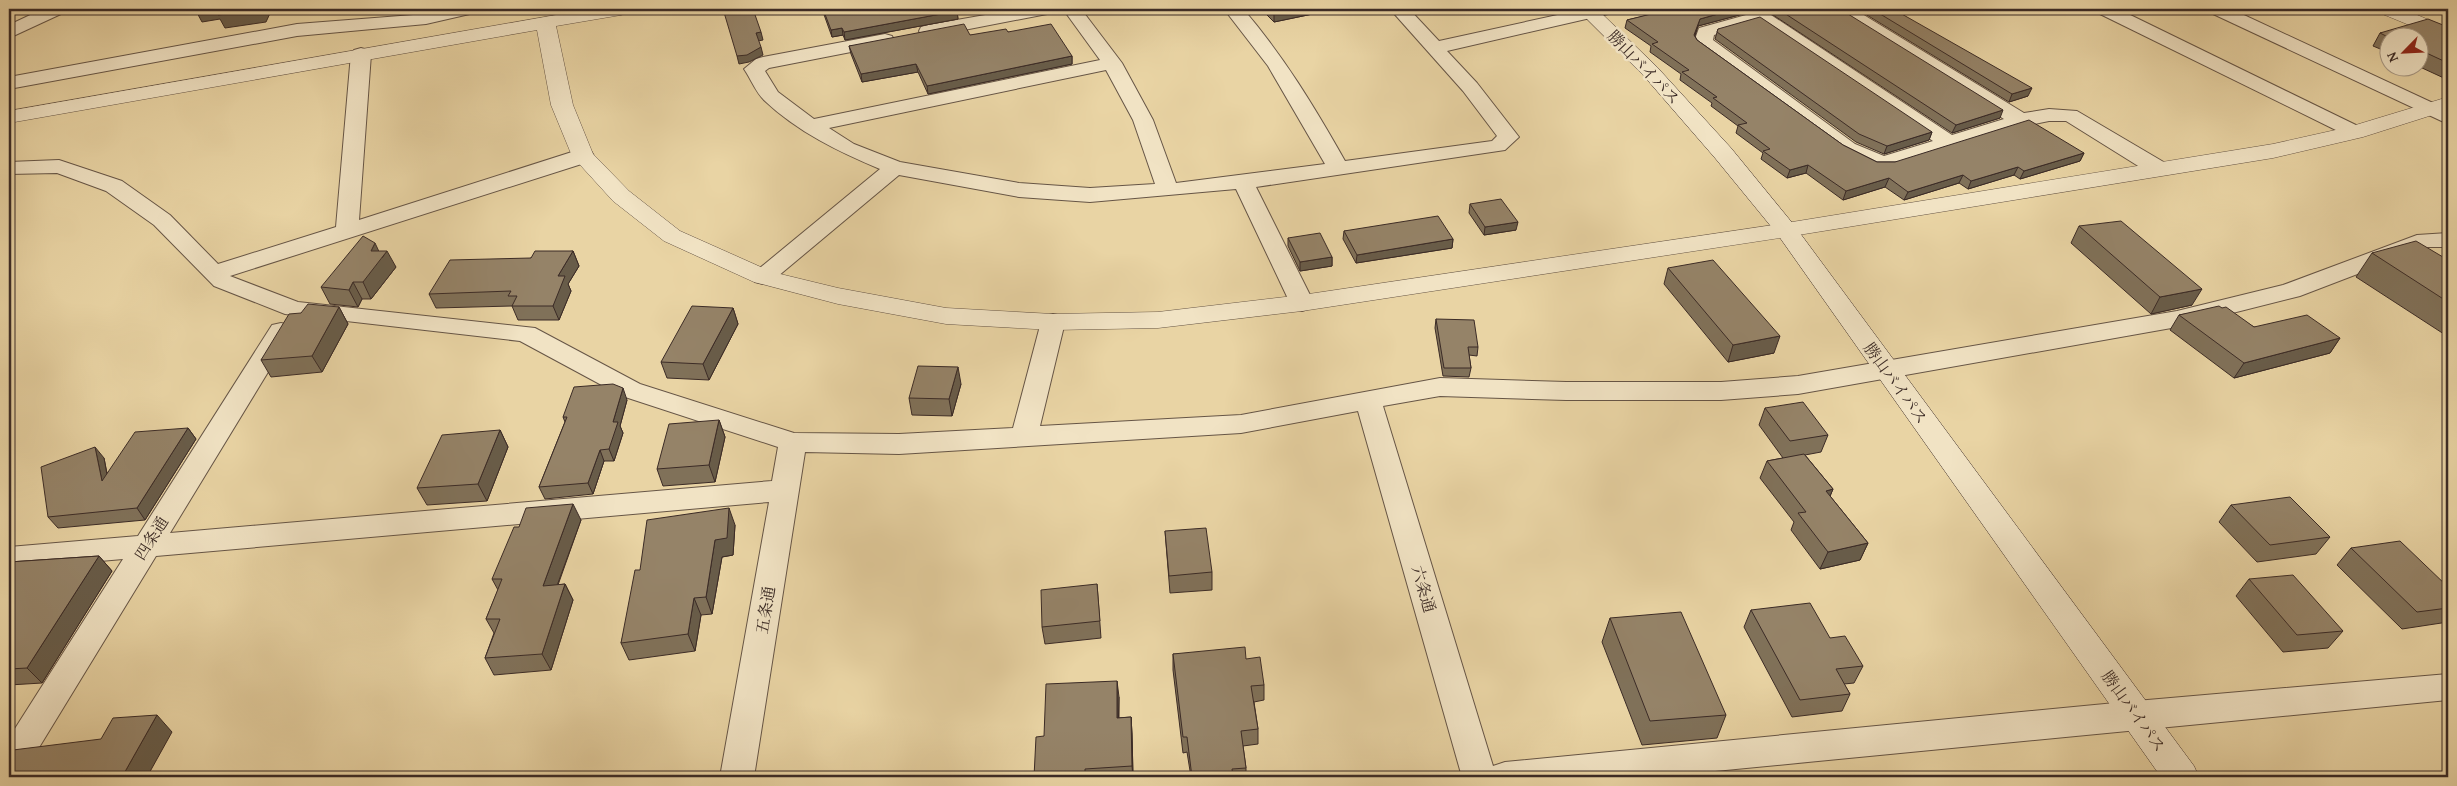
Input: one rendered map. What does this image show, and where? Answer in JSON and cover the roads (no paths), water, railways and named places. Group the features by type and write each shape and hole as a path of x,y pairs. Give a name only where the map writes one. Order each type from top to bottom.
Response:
{"street":[{"path":"9,32 57,9"},
{"path":"9,83 298,30 426,19 468,9"},
{"path":"9,117 622,9"},
{"path":"1047,9 763,63 754,69 771,96 810,126 847,148 895,168 1019,190 1090,195 1168,190 1243,182 1498,146 1508,136 1470,87 1399,9"},
{"path":"1072,9 1112,63 1143,120 1168,190"},
{"path":"1233,9 1255,33 1295,91 1338,168"},
{"path":"1842,9 2021,120"},
{"path":"2104,9 2355,132"},
{"path":"2217,9 2442,110"},
{"path":"2387,9 2448,35"},
{"path":"1434,48 1595,10"},
{"name":"勝山バイパス","path":"1595,10 1723,153 1786,230 2181,777"},
{"path":"1951,144 1755,12 1706,32 1704,42 1848,148 1884,163 1951,144 2021,120 2049,114 2070,115 2159,169"},
{"path":"545,22 562,106 583,156 621,196 672,236 763,277 838,296 946,316 1053,322 1158,320 1302,303 1786,230 2273,152 2442,110"},
{"path":"347,232 361,54"},
{"path":"810,126 1112,63"},
{"path":"214,274 583,156"},
{"path":"9,168 59,166 114,186 162,220 222,281 294,309 526,334 630,390 793,442 899,444 1241,424 1440,387 1566,391 1721,390 1798,385 1885,368 2177,319 2290,291 2425,240 2448,240"},
{"path":"763,277 895,168"},
{"path":"1243,182 1302,303"},
{"name":"四条通","path":"9,767 294,309"},
{"path":"1024,437 1053,322"},
{"name":"六条通","path":"1368,401 1479,777"},
{"name":"五条通","path":"737,777 793,442"},
{"path":"9,558 785,490"},
{"path":"1505,777 2136,715 2448,687"}]}
